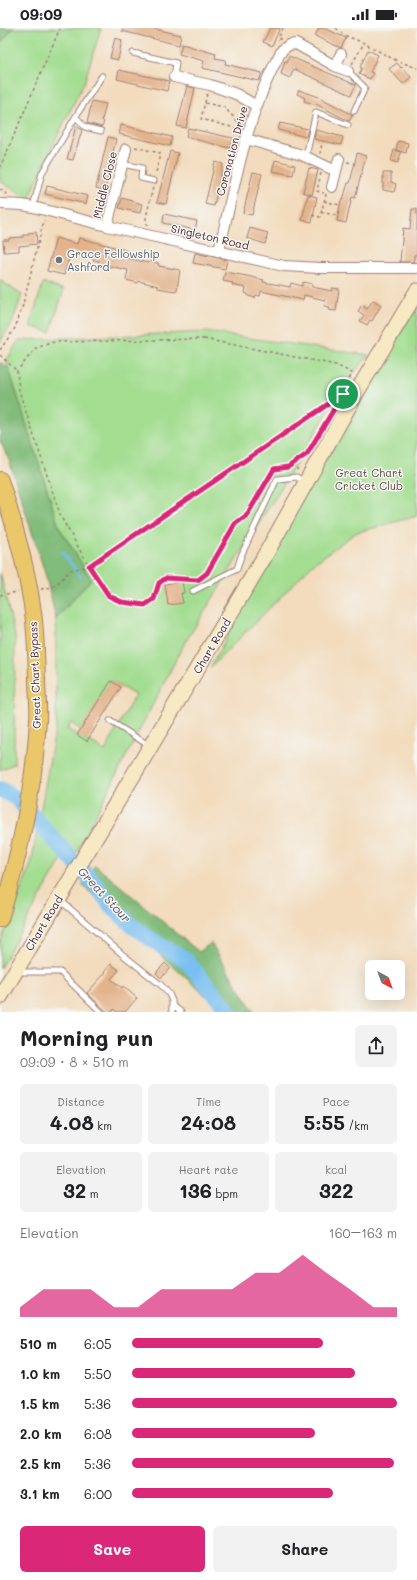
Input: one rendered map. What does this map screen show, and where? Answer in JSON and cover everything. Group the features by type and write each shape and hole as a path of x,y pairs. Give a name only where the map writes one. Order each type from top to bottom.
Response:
{"main road":[{"name":"Great Chart Bypass","path":"0,480 23,560 33,612 38,719 30,795 24,831 11,885 0,919"}],"street":[{"name":"Coronation Drive","path":"219,251 245,133 282,50 289,45 296,44 348,71"},
{"path":"336,66 341,54"},
{"path":"174,77 187,75 236,94 257,106"},
{"path":"245,133 281,148 306,156 336,171"},
{"name":"Middle Close","path":"107,226 126,149"},
{"path":"332,187 339,159"},
{"name":"Singleton Road","path":"1,205 22,205 33,207 107,226 284,266 320,268 417,268"},
{"name":"Chart Road","path":"0,997 263,559 306,483 349,394 417,291"}],"lane":[{"path":"133,53 176,64 174,77"},
{"path":"348,71 365,88 354,111"},
{"path":"33,207 42,173 102,76"},
{"path":"306,156 316,112 348,125"},
{"path":"76,118 85,127 101,131"},
{"path":"122,164 142,168 141,178 154,181"},
{"path":"193,591 237,569 241,556 277,479 297,477 306,483"},
{"path":"110,721 151,747"},
{"path":"58,899 161,985 168,994 172,1005 172,1012"},
{"path":"15,972 60,972 101,1012"},
{"path":"172,1005 181,1012"}],"path":[{"path":"0,168 60,28"},
{"path":"336,28 344,34 364,42 393,59 417,68"},
{"path":"348,71 364,42"},
{"path":"210,85 201,119 245,133"},
{"path":"205,103 224,107 241,125 245,133"},
{"path":"312,214 320,216 326,194 317,191 323,164"},
{"path":"324,201 340,205"},
{"path":"0,350 15,328 22,308 46,210"},
{"path":"321,212 338,216"},
{"path":"0,355 17,371 19,391 61,517 89,566 109,596 122,602 145,605 154,599 159,583 166,578 198,580 207,573 235,524 247,515 274,469 288,467 307,454 349,394 352,373 336,365 204,339 54,342 36,348 17,371"},
{"path":"39,589 52,587 70,570 89,566 349,394"},
{"path":"0,595 20,591"}],"green space":[{"path":"0,28 13,28 0,44"},
{"path":"13,28 101,28 84,83 53,145 29,199 0,181 0,44"},
{"path":"0,280 22,295 12,323 0,342"},
{"path":"43,283 64,290 50,332 30,326"},
{"name":"Great Chart Cricket Club","path":"417,305 417,516 355,533 313,564 210,668 292,516"},
{"path":"206,332 369,355 348,380 183,646 75,855 63,857 0,968 0,943 31,864 56,725 56,619 91,579 59,527 6,361 19,340","holes":["111,681 135,695 105,751 67,729 71,723 81,730"]},
{"path":"0,362 9,369 59,527 91,579 56,619 45,573 9,460 0,441"},
{"path":"0,572 15,637 14,764 0,770"},
{"path":"95,865 199,952 211,943 254,1012 224,1012 82,885"}],"building":[{"path":"123,28 151,28 181,35 179,45 122,31"},
{"path":"270,28 280,28 272,46 263,42"},
{"path":"319,28 324,28 346,38 341,48 315,36"},
{"path":"115,38 122,40 118,60 110,58"},
{"path":"182,44 216,54 215,58 226,60 225,64 262,73 259,81 202,68 204,61 179,54"},
{"path":"368,50 378,55 370,72 373,73 370,79 359,74 362,68 360,67"},
{"path":"289,56 356,85 351,95 294,69 290,78 281,74 285,61 287,62"},
{"path":"397,63 411,77 403,84 389,69"},
{"path":"119,70 169,81 167,91 117,79"},
{"path":"187,86 195,88 186,128 177,126"},
{"path":"299,90 319,97 353,115 349,121 314,103 304,101 305,98 297,94"},
{"path":"92,101 106,104 102,127 87,123"},
{"path":"280,123 308,129 306,137 278,130"},
{"path":"121,125 172,137 170,146 119,134"},
{"path":"76,126 82,130 73,160 67,159"},
{"path":"188,128 237,139 234,149 186,137"},
{"path":"316,130 343,137 341,145 314,139"},
{"path":"108,137 116,139 105,190 96,188"},
{"path":"398,141 408,143 406,153 396,150"},
{"path":"394,150 401,152 398,163 391,161"},
{"path":"170,151 178,153 166,204 157,202"},
{"path":"357,153 366,156 355,198 352,197 346,223 337,221 341,200 343,200 348,183 350,183"},
{"path":"275,160 295,165 293,175 272,171"},
{"path":"215,162 223,164 214,206 205,204"},
{"path":"309,168 318,170 312,195 303,192"},
{"path":"253,172 262,174 252,215 243,213"},
{"path":"383,173 391,173 391,182 396,184 394,192 383,190"},
{"path":"47,186 88,196 86,204 45,194"},
{"path":"308,195 317,197 312,222 302,220"},
{"path":"122,198 142,204 140,213 119,208"},
{"path":"412,209 417,209 417,255 414,255 414,262 400,262 403,228 410,229"},
{"path":"164,214 197,221 195,230 163,223"},
{"path":"250,228 268,233 265,244 247,238"},
{"path":"36,232 37,244 19,246 19,251 4,252 3,240 23,237 23,235 28,235 28,233"},
{"path":"56,238 77,244 79,238 122,249 128,251 127,258 149,263 150,261 158,263 159,266 180,270 177,290 175,291 158,288 158,286 139,281 138,283 126,280 128,270 109,266 109,268 98,266 99,261 71,252 64,275 47,271"},
{"path":"195,253 227,260 225,269 193,263"},
{"path":"225,272 290,287 291,283 302,286 303,282 312,284 312,287 332,291 332,288 339,289 336,311 329,310 330,307 324,306 325,300 304,295 303,300 261,291 260,296 256,295 255,298 248,296 248,294 245,293 246,288 232,285 233,283 223,281"},
{"path":"373,300 381,305 372,321 370,320 367,325 360,321 364,315 358,311 362,305 367,309"},
{"path":"182,581 184,593 181,593 183,603 168,605 165,584"},
{"path":"111,681 121,687 87,741 77,735"},
{"path":"165,963 170,968 161,978 156,973"},
{"path":"111,964 119,970 111,979 122,988 123,986 137,998 125,1012 117,1012 114,1009 112,1012 107,1012 87,993 106,972 105,971"}],"waterway":[{"path":"62,552 81,577"},
{"name":"Great Stour","path":"0,789 17,799 94,883 112,907 134,927 160,945 185,959 230,1012"}],"place":[{"name":"Grace Fellowship Ashford","path":"59,260"}],"route":[{"path":"343,394 341,400 307,454 288,467 274,469 247,515 235,524 207,573 198,580 166,578 159,583 154,599 145,605 122,602 109,596 89,566 343,394"}]}
